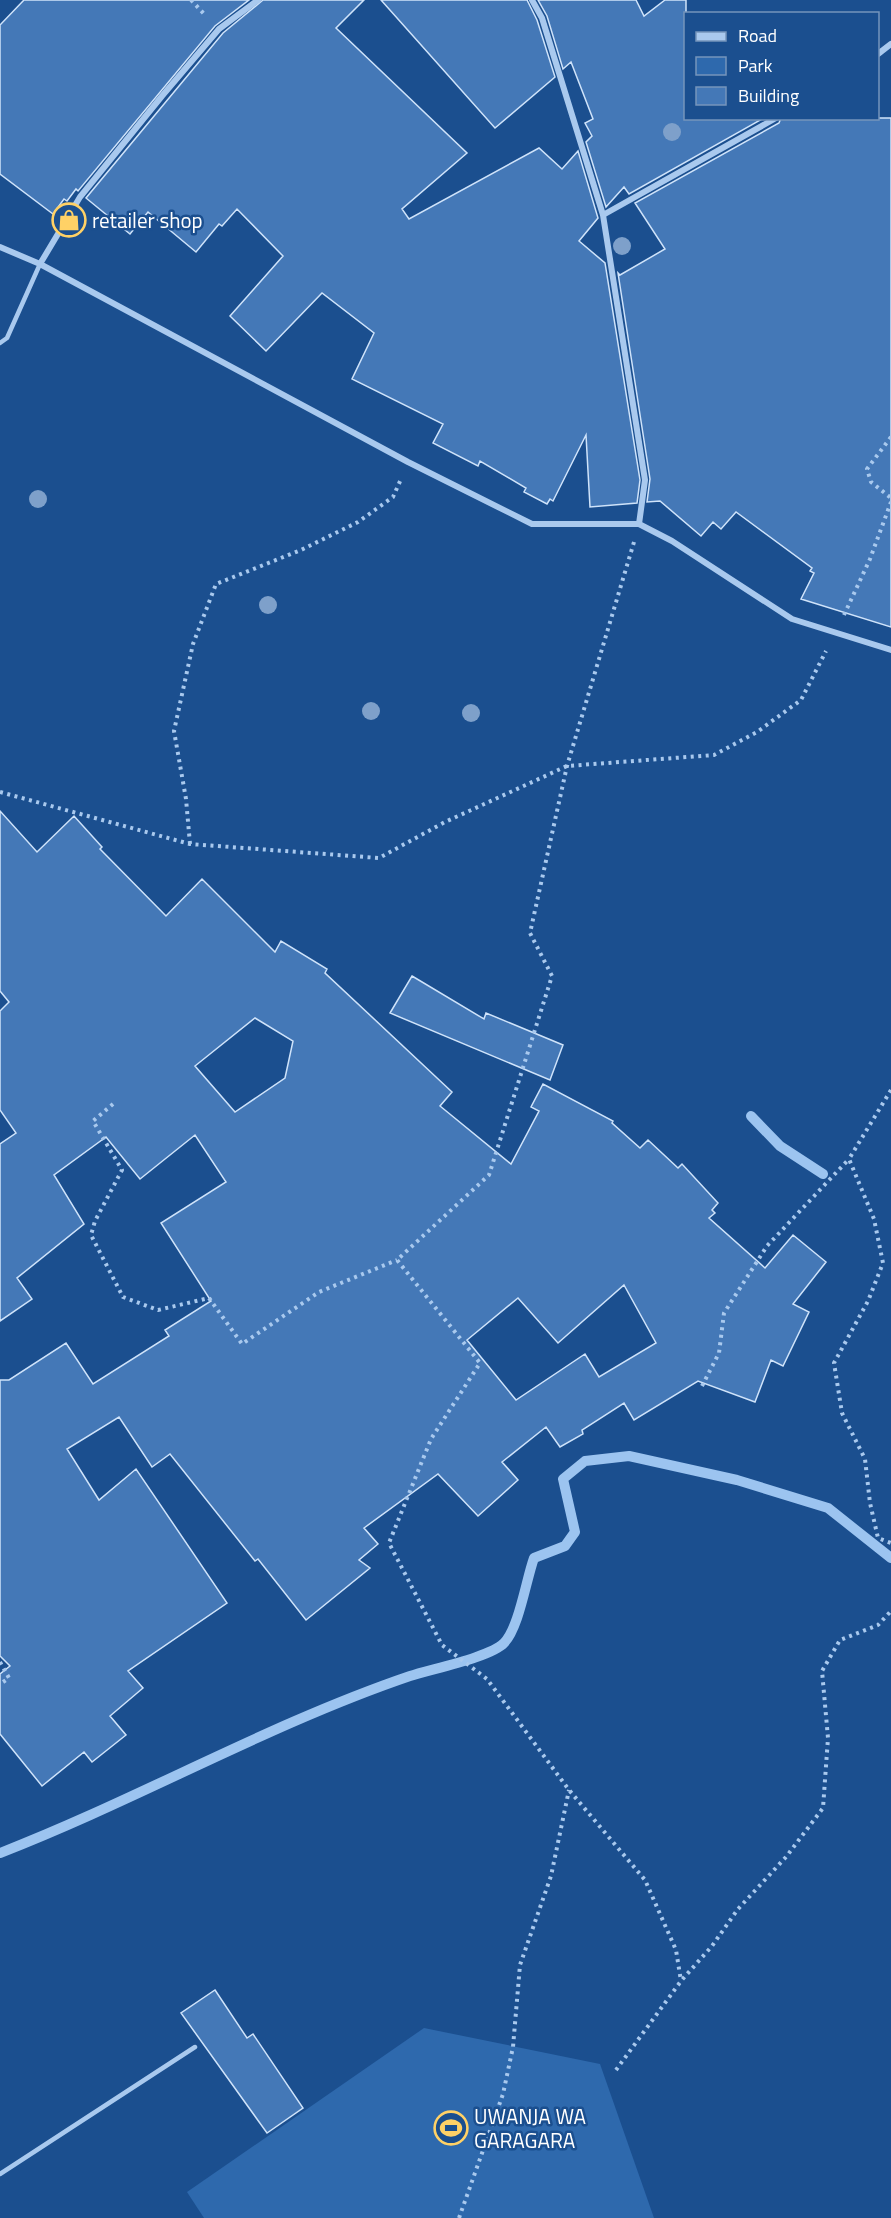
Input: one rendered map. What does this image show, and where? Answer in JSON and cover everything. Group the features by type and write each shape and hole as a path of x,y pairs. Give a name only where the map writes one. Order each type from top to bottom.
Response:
{"street":[{"path":"40,264 80,196 162,96 219,29 258,0"},
{"path":"532,0 542,18 603,215 645,480 639,524"},
{"path":"879,53 891,44"},
{"path":"603,215 772,120"},
{"path":"0,247 40,264 408,462 532,524 639,524 672,540 792,619 891,650"}],"lane":[{"path":"0,343 7,338 40,264"},
{"path":"0,2174 195,2047"}],"path":[{"path":"0,792 190,844 379,858 446,822 567,766 714,755 757,732 801,699 870,559 891,500 871,482 867,469 891,437"},
{"path":"190,844 186,799 174,731 193,644 216,584 301,550 358,522 393,497 408,462"},
{"path":"113,1104 93,1121 122,1170 95,1221 91,1235 123,1297 159,1310 209,1298 242,1344 319,1292 397,1260 489,1175 552,976 530,933 567,766 639,524"},
{"path":"702,1386 718,1353 724,1313 767,1246 849,1159 891,1090"},
{"path":"849,1159 874,1219 883,1263 868,1300 834,1364 842,1413 865,1459 870,1503 878,1538 891,1543"},
{"path":"397,1260 480,1363 431,1439 389,1543 442,1645 487,1679 569,1790 645,1880 676,1950 681,1981"},
{"path":"616,2070 681,1981 712,1946 738,1909 786,1857 823,1808 828,1738 822,1671 840,1640 878,1625 891,1611"},
{"path":"0,1662 9,1678 0,1684"},
{"path":"459,2218 503,2094 513,2047 520,1965 551,1876 569,1790"}],"green space":[{"name":"UWANJA WA GARAGARA","path":"424,2028 600,2064 654,2218 204,2218 187,2192"}],"building":[{"path":"24,0 249,0 215,26 78,191 76,189 67,201 64,199 53,214 0,174 0,25"},
{"path":"263,0 364,0 336,28 467,153 402,209 409,219 539,148 562,169 578,151 598,218 579,241 605,263 640,480 637,503 590,507 586,435 553,501 550,499 547,504 524,492 526,488 480,461 478,466 433,443 443,424 352,379 374,333 322,293 266,351 230,316 283,256 237,209 222,226 219,224 196,252 148,212 130,234 86,198 223,33"},
{"path":"381,0 527,0 537,20 555,77 495,128"},
{"path":"538,0 636,0 644,16 665,0 686,0 684,120 760,120 629,194 624,187 606,207 586,142 592,136 585,123 593,119 571,62 563,69 547,16"},
{"path":"891,118 891,627 801,599 814,573 810,571 812,568 736,512 721,529 713,522 701,536 660,501 647,502 650,479 618,273 620,275 665,249 635,203 779,123 780,120"},
{"path":"0,811 37,852 74,816 102,847 100,849 166,916 202,879 275,952 281,941 327,969 325,973 452,1092 440,1106 511,1164 539,1111 531,1107 543,1084 613,1121 612,1123 640,1148 648,1140 678,1168 682,1164 718,1203 712,1210 715,1213 709,1218 765,1268 793,1235 826,1262 793,1304 809,1312 783,1366 771,1360 755,1402 698,1381 634,1420 624,1403 582,1430 583,1434 560,1447 546,1427 502,1462 518,1480 478,1516 438,1474 364,1528 378,1544 359,1560 370,1568 306,1620 258,1559 255,1561 170,1454 152,1467 119,1417 67,1449 99,1500 136,1469 227,1603 128,1671 143,1688 110,1716 126,1735 92,1762 84,1752 42,1786 0,1734 0,1674 10,1666 0,1656 0,1380 9,1380 66,1343 93,1384 169,1336 165,1330 211,1301 161,1223 226,1182 195,1135 140,1179 106,1137 54,1175 84,1224 17,1278 32,1299 0,1321 0,1144 16,1133 0,1110 0,1011 9,1002 0,991","holes":["255,1018 293,1041 285,1078 235,1112 195,1066","624,1285 656,1343 599,1377 585,1354 516,1400 467,1340 518,1298 558,1343"]},
{"path":"412,976 484,1019 486,1013 563,1045 550,1080 390,1013"},
{"path":"215,1990 247,2038 253,2034 303,2108 267,2133 181,2013"}],"waterway":[{"path":"751,1116 780,1146 823,1174"},
{"path":"0,1853 52,1832 306,1716 410,1676 474,1658 497,1648 504,1643 514,1626 534,1558 565,1546 575,1532 563,1479 585,1461 629,1456 737,1480 828,1508 891,1558"}],"place":[{"name":"retailer shop","path":"69,220"},
{"name":"UWANJA WA GARAGARA","path":"451,2128"}]}
